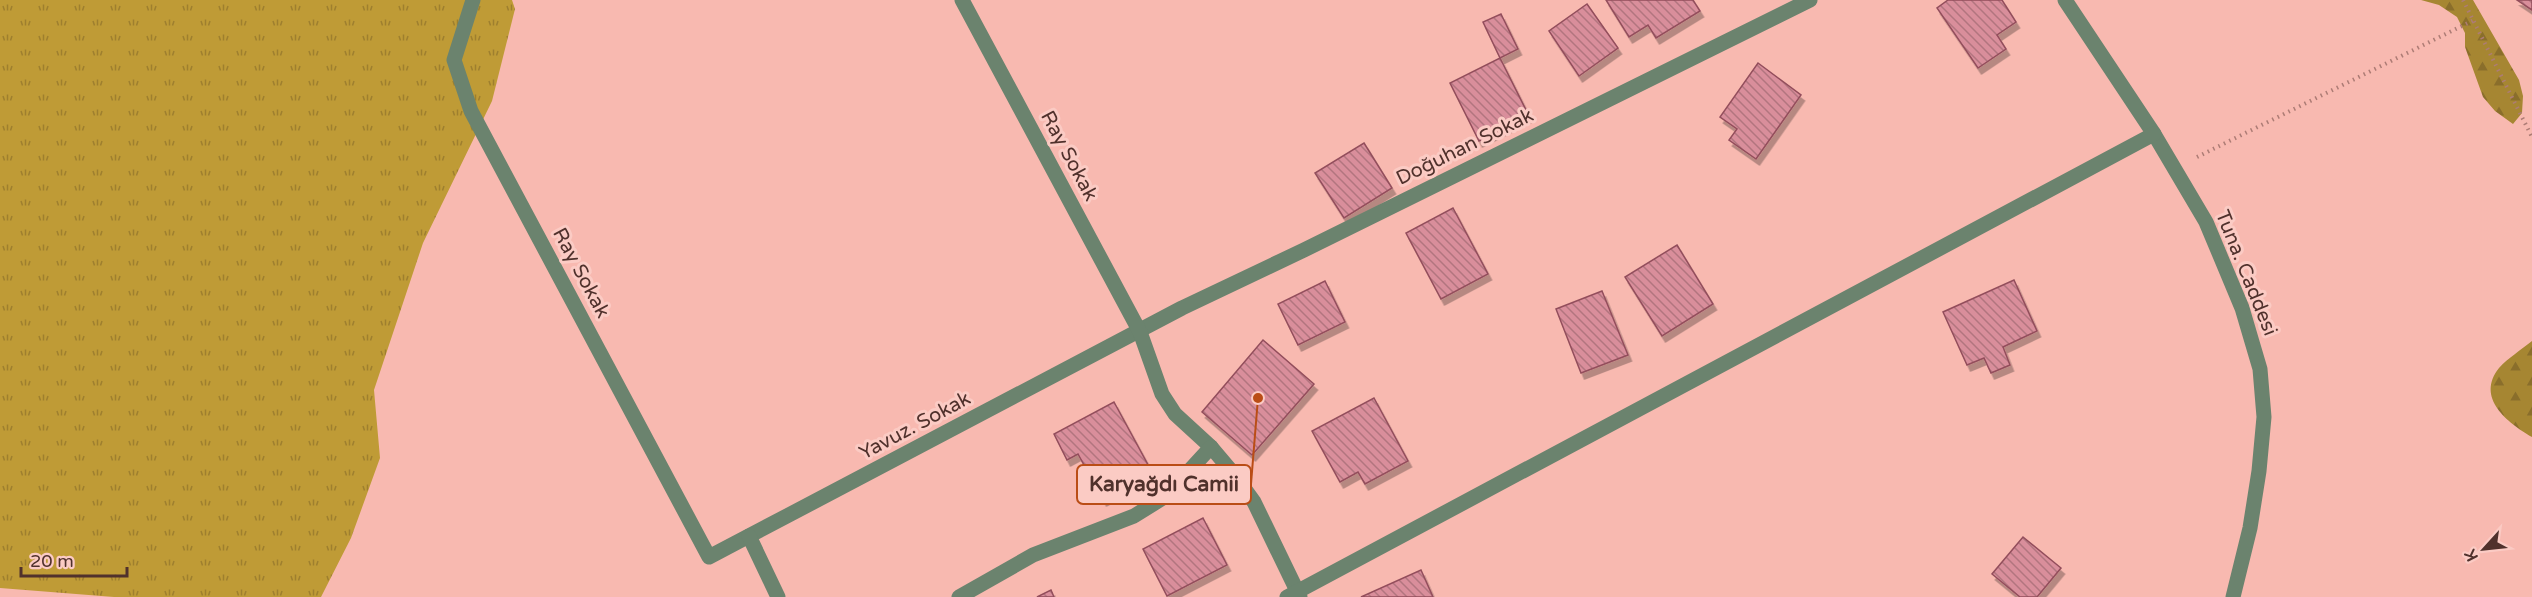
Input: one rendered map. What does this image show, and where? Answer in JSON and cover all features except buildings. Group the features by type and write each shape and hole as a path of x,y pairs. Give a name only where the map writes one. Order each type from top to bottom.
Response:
{"street":[{"name":"Ray Sokak","path":"473,0 454,60 471,111 709,557"},
{"name":"Ray Sokak","path":"962,0 1140,332 1162,394 1175,414 1211,447 1254,502 1295,595"},
{"name":"Doğuhan Sokak","path":"1140,332 1182,308 1810,0"},
{"name":"Tuna. Caddesi","path":"2065,0 2154,134 2206,222 2242,308 2260,369 2264,417 2259,471 2250,528 2233,597"},
{"path":"1295,595 2154,134"},
{"name":"Yavuz. Sokak","path":"709,557 1140,332"},
{"path":"959,597 1033,555 1134,516 1166,496 1211,447"},
{"path":"749,536 778,597"}],"path":[{"path":"2463,0 2532,137"},
{"path":"2174,168 2474,21"}],"green space":[{"path":"0,0 512,0 515,9 492,101 423,243 374,390 380,458 351,538 321,597 114,597 0,588"},
{"path":"2421,0 2473,0 2519,80 2523,96 2522,113 2513,124 2495,111 2483,97 2465,47 2465,33 2457,17 2439,5"},
{"path":"2532,341 2532,437 2505,417 2493,399 2491,389 2499,368"}],"place":[{"name":"Karyağdı Camii","path":"1258,398"}]}
